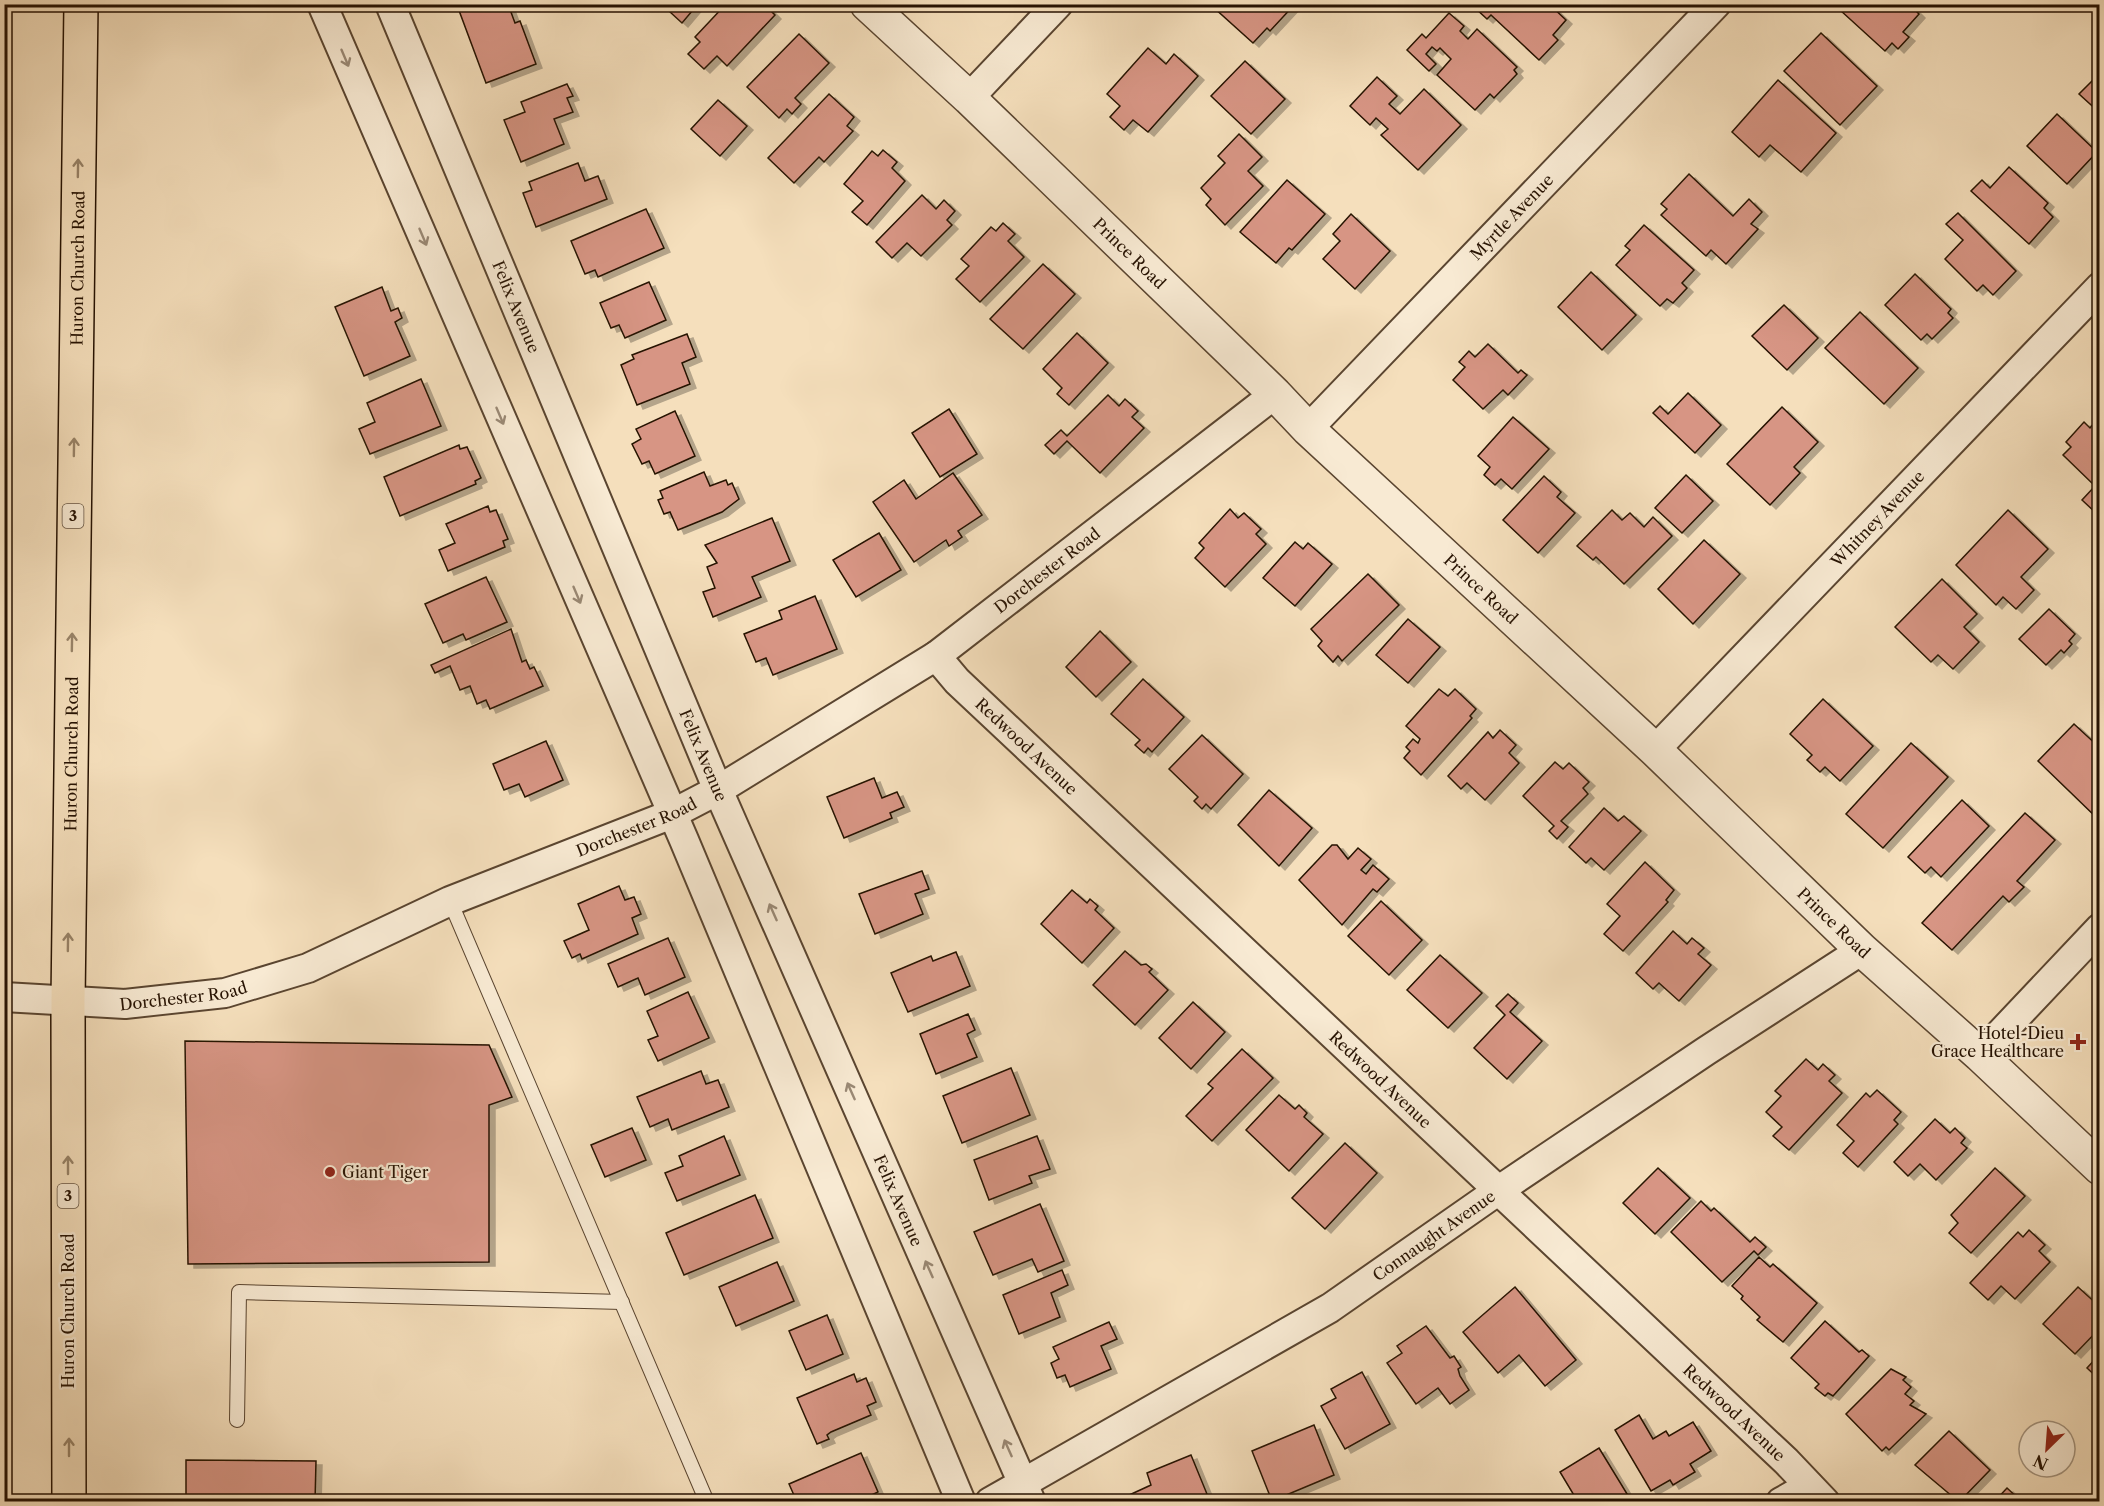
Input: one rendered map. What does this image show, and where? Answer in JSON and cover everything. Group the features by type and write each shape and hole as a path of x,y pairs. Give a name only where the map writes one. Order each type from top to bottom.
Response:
{"highway":[{"name":"Huron Church Road","path":"69,1502 68,1001 81,4"}],"street":[{"path":"322,4 672,814 961,1502"},
{"name":"Felix Avenue","path":"390,4 718,790 1027,1492"},
{"name":"Prince Road","path":"867,4 969,98 1275,394 1308,429 1655,750 1862,950 2100,1168"},
{"path":"969,98 1058,4"},
{"name":"Myrtle Avenue","path":"1308,429 1716,4"},
{"name":"Whitney Avenue","path":"1655,750 2100,287"},
{"name":"Dorchester Road","path":"4,997 125,1004 225,993 308,968 450,901 672,814 718,790 936,656 1275,394"},
{"name":"Redwood Avenue","path":"936,656 957,681 1786,1461 1817,1494"},
{"path":"1980,1056 2100,928"},
{"name":"Connaught Avenue","path":"990,1502 1027,1492 1330,1308 1499,1190 1862,950"},
{"path":"1781,1502 1817,1494"}],"lane":[{"path":"450,901 706,1502"},
{"path":"237,1420 239,1292 621,1302"}],"building":[{"path":"508,4 515,23 520,21 536,64 486,83 457,5"},
{"path":"676,4 698,4 682,23 670,12"},
{"path":"726,4 764,4 775,15 727,66 717,56 704,69 688,54 700,42 695,37"},
{"path":"1213,4 1295,4 1270,31 1267,28 1253,43 1212,6"},
{"path":"1474,4 1493,4 1497,8 1500,4 1549,4 1566,20 1553,35 1558,40 1539,60 1491,15 1487,19 1473,6"},
{"path":"1845,4 1909,4 1919,14 1903,32 1909,37 1898,49 1892,43 1885,51 1840,10"},
{"path":"1449,13 1464,26 1460,31 1468,39 1477,29 1517,67 1514,70 1517,74 1494,98 1490,94 1475,110 1437,75 1451,59 1440,48 1437,51 1432,47 1426,54 1436,64 1429,71 1407,50 1422,34 1426,38"},
{"path":"1821,33 1877,86 1840,125 1784,71"},
{"path":"799,34 829,63 795,98 801,104 792,114 787,109 779,118 747,87"},
{"path":"1148,48 1166,64 1174,54 1198,76 1148,132 1133,120 1124,130 1110,117 1120,106 1107,94"},
{"path":"1245,61 1285,99 1251,134 1211,96"},
{"path":"2100,73 2100,113 2079,94"},
{"path":"1377,77 1397,96 1389,104 1400,114 1424,89 1461,125 1418,170 1381,135 1388,129 1376,118 1370,125 1350,106"},
{"path":"1778,80 1836,133 1801,172 1770,145 1759,157 1732,132"},
{"path":"567,84 573,96 567,98 573,112 554,119 564,144 521,162 504,120 525,112 521,102"},
{"path":"829,94 854,117 847,126 853,131 824,162 819,157 794,183 768,158"},
{"path":"718,100 747,126 720,156 691,129"},
{"path":"2057,114 2097,152 2067,184 2027,146"},
{"path":"1239,134 1262,157 1248,171 1263,186 1225,225 1206,205 1211,199 1201,188 1225,163 1218,156"},
{"path":"883,150 897,162 892,168 905,181 867,225 852,212 863,201 844,184 872,151 878,156"},
{"path":"578,163 585,181 598,176 607,199 536,227 523,193 532,190 529,182"},
{"path":"2009,167 2048,203 2044,208 2053,217 2029,244 1971,191 1982,180 1990,188"},
{"path":"1689,174 1733,216 1749,199 1762,212 1751,224 1758,229 1726,264 1711,250 1706,256 1661,215 1667,209 1661,204"},
{"path":"1287,180 1325,214 1292,250 1289,248 1276,263 1240,232"},
{"path":"922,195 936,209 944,200 955,211 947,220 952,225 921,256 907,243 892,258 876,242"},
{"path":"646,209 664,248 598,277 595,270 585,274 571,241"},
{"path":"1958,213 2016,271 1993,295 1983,285 1977,291 1945,259 1963,240 1946,224"},
{"path":"1351,214 1390,251 1355,289 1323,259 1340,241 1333,234"},
{"path":"1003,223 1015,234 1008,241 1024,257 980,302 956,279 969,266 961,259 991,227 996,231"},
{"path":"1644,225 1694,270 1682,283 1687,288 1673,303 1667,299 1660,306 1616,265 1630,250 1625,246"},
{"path":"1043,264 1075,294 1023,349 990,319"},
{"path":"1591,272 1636,315 1602,350 1558,307"},
{"path":"1915,274 1951,309 1948,313 1953,318 1932,339 1927,334 1921,340 1885,305"},
{"path":"649,282 666,320 625,338 619,325 611,328 600,303"},
{"path":"382,287 391,311 398,308 402,318 395,322 410,356 364,376 335,307"},
{"path":"1784,305 1818,338 1787,370 1752,336"},
{"path":"1860,312 1918,368 1884,404 1825,348"},
{"path":"1077,333 1108,363 1069,405 1057,394 1062,388 1043,369"},
{"path":"687,334 696,357 682,363 690,384 637,405 621,365 634,359 632,355"},
{"path":"1488,344 1518,373 1521,370 1527,375 1508,395 1503,390 1483,409 1453,380 1465,367 1459,362 1469,351 1475,357"},
{"path":"421,379 441,426 370,454 359,429 375,422 367,403"},
{"path":"1688,393 1721,425 1695,453 1653,413 1660,406 1668,414"},
{"path":"1108,395 1119,406 1125,399 1138,411 1132,417 1144,428 1100,473 1067,441 1054,454 1045,445 1061,430 1067,436"},
{"path":"1782,407 1818,442 1794,467 1800,473 1770,505 1727,464"},
{"path":"949,409 977,454 940,477 912,433"},
{"path":"675,411 695,456 655,474 649,461 642,464 632,444 641,439 636,429"},
{"path":"1513,417 1549,449 1512,489 1501,479 1495,485 1484,475 1490,467 1478,456"},
{"path":"2084,422 2090,428 2094,423 2100,428 2100,510 2096,513 2082,500 2095,486 2063,455 2071,447 2066,442"},
{"path":"459,445 460,449 467,447 481,478 475,481 476,484 400,516 384,477"},
{"path":"704,472 710,486 726,480 728,485 732,483 739,499 722,512 678,530 670,512 664,514 658,500 663,498 660,491"},
{"path":"953,473 982,515 958,531 962,537 949,546 946,540 914,562 873,502 904,480 916,499"},
{"path":"1686,475 1713,501 1682,533 1655,508"},
{"path":"1544,476 1561,492 1557,497 1575,513 1538,553 1503,520"},
{"path":"488,506 490,512 496,510 508,539 503,541 505,547 448,571 439,550 455,543 446,524"},
{"path":"1230,509 1238,518 1244,513 1261,529 1256,534 1266,544 1225,587 1195,558 1204,548 1199,543"},
{"path":"1612,510 1622,520 1630,513 1644,527 1653,517 1672,536 1624,584 1596,557 1593,560 1577,546"},
{"path":"2008,510 2048,549 2021,577 2034,590 2016,609 2003,597 1996,605 1956,565"},
{"path":"772,518 790,561 752,577 761,597 713,617 703,592 715,588 707,567 717,563 705,545"},
{"path":"879,533 901,570 856,597 833,560"},
{"path":"1704,540 1740,574 1693,624 1658,589"},
{"path":"1295,542 1303,549 1308,543 1332,564 1295,606 1263,578"},
{"path":"1368,574 1399,605 1342,661 1338,656 1333,662 1318,646 1322,641 1311,629"},
{"path":"486,577 507,622 466,640 463,634 443,643 425,604"},
{"path":"1942,579 1977,614 1964,627 1979,642 1953,669 1938,655 1931,662 1895,627"},
{"path":"815,596 837,649 773,675 766,658 756,662 744,634 782,619 779,611"},
{"path":"2049,609 2075,634 2069,641 2072,644 2064,653 2061,650 2046,665 2019,639"},
{"path":"1408,619 1440,647 1408,683 1376,655"},
{"path":"511,629 522,662 526,660 530,669 534,667 543,686 490,709 486,700 477,704 470,686 460,690 450,666 435,673 431,665"},
{"path":"1100,631 1131,662 1096,697 1066,667"},
{"path":"1143,679 1184,717 1152,752 1148,748 1144,753 1135,745 1140,740 1111,714"},
{"path":"1439,689 1448,696 1455,689 1476,709 1470,716 1472,718 1421,775 1404,758 1410,751 1406,747 1413,739 1418,743 1420,739 1406,726"},
{"path":"1823,699 1873,746 1840,781 1825,767 1820,772 1807,760 1812,755 1790,734"},
{"path":"2074,724 2100,748 2099,820 2038,761"},
{"path":"1500,730 1516,745 1509,753 1519,763 1485,800 1467,783 1461,789 1448,776 1488,732 1493,738"},
{"path":"1202,735 1243,774 1211,809 1206,804 1202,809 1194,801 1198,797 1169,769"},
{"path":"546,741 563,780 525,797 519,784 504,790 493,764"},
{"path":"1911,743 1948,777 1883,848 1846,814"},
{"path":"1555,762 1563,769 1569,763 1589,782 1583,788 1588,794 1561,821 1568,827 1557,839 1549,831 1554,826 1523,796"},
{"path":"874,778 882,798 897,792 904,807 890,813 892,818 844,838 827,797"},
{"path":"1269,790 1312,828 1279,866 1238,825"},
{"path":"1962,800 1989,826 1941,877 1931,867 1925,873 1908,857"},
{"path":"1604,808 1618,821 1624,816 1641,831 1604,870 1591,858 1586,863 1569,847"},
{"path":"2025,813 2055,840 2017,881 2024,887 2009,902 2003,896 1952,950 1922,923"},
{"path":"1332,845 1337,845 1348,859 1358,848 1371,859 1361,870 1366,874 1373,865 1389,879 1377,892 1373,889 1342,925 1299,880"},
{"path":"1645,862 1674,890 1666,900 1668,902 1623,951 1604,934 1620,916 1607,904"},
{"path":"922,871 929,889 915,894 923,914 875,934 859,894"},
{"path":"619,886 625,900 634,897 641,914 632,918 638,934 582,959 580,954 572,958 564,941 589,930 578,904"},
{"path":"1072,890 1087,903 1090,899 1098,906 1095,910 1114,928 1082,963 1041,924"},
{"path":"1381,901 1422,940 1389,975 1348,936"},
{"path":"1673,931 1687,944 1692,938 1704,948 1698,954 1711,965 1679,1001 1659,983 1653,989 1636,973"},
{"path":"668,938 685,977 645,995 638,978 618,987 608,964"},
{"path":"1125,951 1141,965 1146,964 1152,969 1149,972 1168,990 1135,1025 1093,985"},
{"path":"956,952 970,986 908,1012 891,973 931,956 933,961"},
{"path":"1440,955 1482,993 1448,1028 1407,990"},
{"path":"688,992 709,1038 658,1061 648,1040 658,1036 647,1011"},
{"path":"1508,994 1518,1003 1510,1012 1542,1041 1507,1079 1474,1048 1505,1015 1496,1006"},
{"path":"1193,1002 1225,1032 1191,1069 1159,1038"},
{"path":"968,1014 975,1030 967,1034 977,1057 936,1074 920,1034"},
{"path":"185,1041 489,1045 512,1097 489,1105 489,1262 188,1264"},
{"path":"1242,1049 1273,1078 1212,1141 1186,1116 1213,1088 1208,1084"},
{"path":"1806,1059 1818,1070 1823,1064 1835,1075 1829,1081 1842,1093 1789,1150 1773,1136 1782,1127 1766,1112 1781,1096 1775,1091"},
{"path":"1011,1068 1030,1115 962,1143 943,1096"},
{"path":"701,1071 706,1084 718,1080 729,1107 672,1130 668,1119 650,1127 637,1097"},
{"path":"1877,1090 1901,1112 1894,1120 1898,1124 1858,1167 1843,1153 1854,1141 1837,1125 1866,1093 1870,1097"},
{"path":"1279,1095 1295,1109 1299,1105 1307,1113 1304,1117 1323,1134 1289,1171 1246,1130"},
{"path":"1935,1119 1950,1133 1955,1128 1965,1138 1961,1143 1967,1148 1936,1180 1920,1164 1908,1176 1894,1162"},
{"path":"632,1128 646,1160 605,1177 591,1145"},
{"path":"724,1136 740,1175 677,1201 665,1173 683,1166 679,1156"},
{"path":"1037,1136 1050,1169 1029,1176 1032,1183 989,1200 974,1160"},
{"path":"1345,1143 1377,1173 1325,1229 1292,1198"},
{"path":"1658,1168 1690,1198 1655,1234 1623,1203"},
{"path":"1995,1168 2025,1196 1971,1253 1949,1233 1958,1223 1951,1215"},
{"path":"755,1195 773,1238 684,1275 666,1233"},
{"path":"1701,1201 1711,1211 1714,1208 1750,1242 1755,1237 1766,1247 1758,1255 1754,1251 1722,1282 1671,1232"},
{"path":"1040,1204 1064,1261 1038,1272 1032,1259 993,1275 974,1232"},
{"path":"2029,1230 2045,1245 2039,1251 2050,1262 2015,1299 2001,1286 1988,1300 1970,1283 2018,1232 2023,1237"},
{"path":"1759,1257 1770,1267 1773,1264 1817,1303 1783,1342 1757,1320 1760,1317 1741,1299 1743,1296 1732,1286"},
{"path":"777,1262 794,1301 736,1326 719,1287"},
{"path":"1062,1270 1068,1285 1051,1293 1060,1317 1019,1334 1003,1295"},
{"path":"1515,1287 1576,1360 1545,1386 1519,1355 1498,1373 1463,1332"},
{"path":"2078,1287 2100,1307 2100,1328 2075,1354 2043,1324"},
{"path":"827,1315 843,1354 806,1370 789,1331"},
{"path":"1825,1321 1859,1352 1862,1350 1869,1356 1833,1396 1828,1393 1825,1396 1815,1388 1819,1384 1791,1358"},
{"path":"1109,1322 1117,1339 1101,1346 1111,1369 1070,1387 1065,1375 1057,1378 1051,1363 1059,1359 1053,1347"},
{"path":"1426,1326 1450,1358 1454,1356 1461,1367 1458,1369 1460,1376 1469,1390 1450,1404 1438,1388 1416,1404 1387,1363 1402,1353 1397,1346"},
{"path":"2100,1354 2100,1380 2087,1368"},
{"path":"1891,1369 1906,1377 1903,1380 1911,1387 1905,1394 1914,1401 1910,1405 1926,1414 1889,1450 1886,1447 1882,1451 1846,1414"},
{"path":"1362,1372 1390,1424 1345,1449 1321,1406 1336,1398 1331,1389"},
{"path":"854,1374 857,1382 866,1378 876,1402 867,1406 871,1415 831,1432 827,1435 829,1439 817,1444 797,1398"},
{"path":"1639,1415 1653,1439 1666,1431 1669,1436 1693,1422 1711,1451 1690,1464 1695,1472 1673,1485 1670,1480 1651,1491 1615,1430"},
{"path":"1314,1425 1334,1475 1272,1501 1252,1451"},
{"path":"1949,1431 1990,1470 1959,1502 1915,1465"},
{"path":"1599,1448 1632,1502 1578,1502 1560,1472"},
{"path":"861,1453 878,1492 857,1502 797,1502 789,1484"},
{"path":"1191,1455 1207,1494 1198,1498 1199,1502 1114,1502 1151,1485 1147,1473"},
{"path":"186,1460 316,1461 315,1502 186,1502"},
{"path":"2007,1488 2022,1502 1994,1502"}],"place":[{"name":"Hotel-Dieu Grace Healthcare","path":"2078,1042"},
{"name":"Giant Tiger","path":"330,1172"}]}
